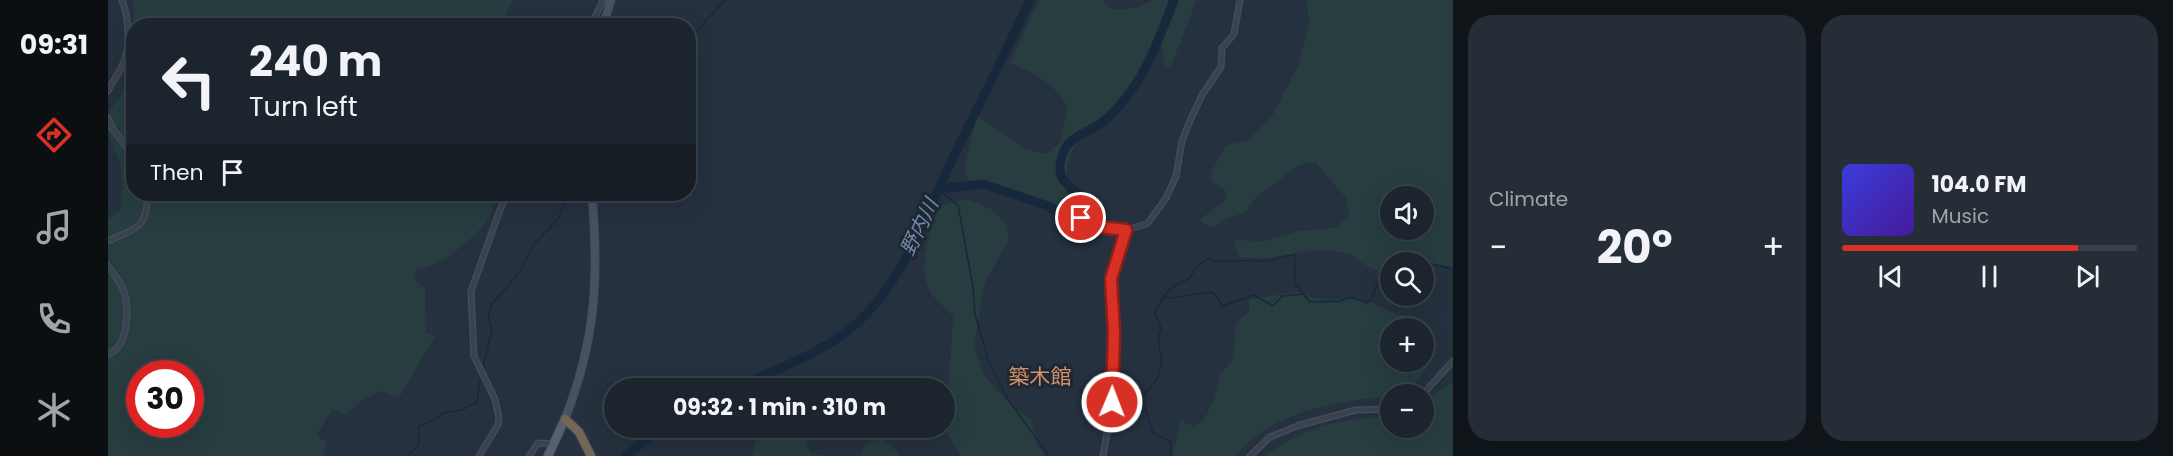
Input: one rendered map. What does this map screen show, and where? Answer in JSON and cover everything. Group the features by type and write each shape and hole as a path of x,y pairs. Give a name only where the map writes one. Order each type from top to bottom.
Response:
{"highway":[{"path":"565,420 579,432 591,456"}],"main road":[{"path":"605,18 611,0"},
{"path":"548,456 565,420 578,382 593,324 596,263 592,201"}],"street":[{"path":"108,91 126,54 126,10 122,0"},
{"path":"595,18 603,0"},
{"path":"1081,218 1090,226 1126,230 1147,224 1166,198 1176,176 1182,141 1189,123 1202,95 1221,67 1222,48 1234,34 1239,0"},
{"path":"108,118 112,128 126,147"},
{"path":"108,241 137,228 146,215 147,201"},
{"path":"479,456 498,425 499,418 495,399 478,369 474,356 471,291 497,217 505,201"},
{"path":"1103,456 1112,402 1114,332 1111,279 1126,230"},
{"path":"108,266 122,286 126,310 123,337 118,348 108,354"},
{"path":"1432,384 1453,361"},
{"path":"1250,456 1270,437 1300,424 1356,410 1380,409"},
{"path":"529,456 538,443 553,444"}],"green space":[{"path":"134,0 513,0 504,18 133,18"},
{"path":"1039,0 1102,0 1114,10 1138,7 1153,0 1197,0 1171,66 1165,67 1159,32 1142,72 1129,94 1076,146 1067,168 1065,213 1056,214 969,184 964,166 977,116 1025,149 1046,154 1060,142 1068,107 1050,85 1010,63"},
{"path":"1307,0 1453,0 1453,267 1434,264 1434,252 1380,252 1380,270 1371,269 1351,255 1324,250 1267,258 1239,257 1233,240 1264,241 1299,231 1335,228 1349,215 1346,198 1315,162 1299,165 1256,197 1244,213 1225,219 1211,228 1199,220 1226,200 1225,190 1212,182 1211,173 1225,146 1247,140 1272,116 1299,63 1309,25"},
{"path":"126,89 126,201 493,201 492,212 480,230 459,249 436,264 416,269 414,279 425,289 426,332 435,336 399,398 380,391 361,401 345,416 333,409 316,435 327,442 323,456 108,456 108,219 122,209 121,168 108,132 108,113"},
{"path":"968,199 993,210 1006,224 1009,239 984,285 974,347 984,376 1015,409 1031,418 1036,443 1046,456 961,456 950,438 955,438 955,378 949,378 953,316 930,292 925,280 924,269 929,235 940,206"},
{"path":"1300,292 1326,299 1356,299 1410,316 1410,318 1380,318 1380,372 1424,372 1413,384 1380,384 1380,397 1325,406 1275,424 1260,433 1235,456 1173,456 1180,420 1193,426 1203,421 1213,402 1220,375 1233,359 1236,323 1249,311 1249,299"},
{"path":"1451,383 1453,389 1453,456 1264,456 1307,432 1349,420 1380,417 1380,438 1434,438 1434,395"},
{"path":"756,438 807,438 807,445 811,454 829,456 752,456"},
{"path":"881,438 895,449 899,456 861,456 865,444"}],"waterway":[{"path":"696,32 725,0"},
{"name":"野内川","path":"758,378 798,360 843,335 873,307 888,288 912,247 1030,0"},
{"path":"938,189 983,184 1048,206 1065,216 1073,216 1079,194 1064,182 1060,172 1065,148 1109,116 1129,94 1145,69 1174,0"},
{"path":"938,189 958,205 973,287 975,314 989,362 1007,398 1049,456"},
{"path":"1079,194 1086,195 1090,223"},
{"path":"483,367 492,330 488,318 491,305 518,274 535,243 559,218 565,201"},
{"path":"1143,396 1157,379 1162,362 1158,340 1161,328 1155,313 1157,307 1168,292 1177,284 1189,279 1195,269 1209,257 1211,261 1268,261 1295,254 1295,284 1310,302 1340,301 1352,297 1366,303 1370,301 1380,278"},
{"path":"1434,264 1453,269"},
{"path":"1163,296 1169,298 1213,292 1223,306 1254,295 1273,306 1282,296 1305,294"},
{"path":"407,456 419,444 419,426 434,420 443,413 462,410 477,402 480,380"},
{"path":"1143,401 1153,433 1171,442 1170,456"},
{"name":"野内川","path":"625,456 649,438"}],"district":[{"name":"築木館","path":"1040,376"}],"route":[{"path":"1081,218 1090,226 1126,230 1111,279 1110,294 1114,315 1112,402"}]}
